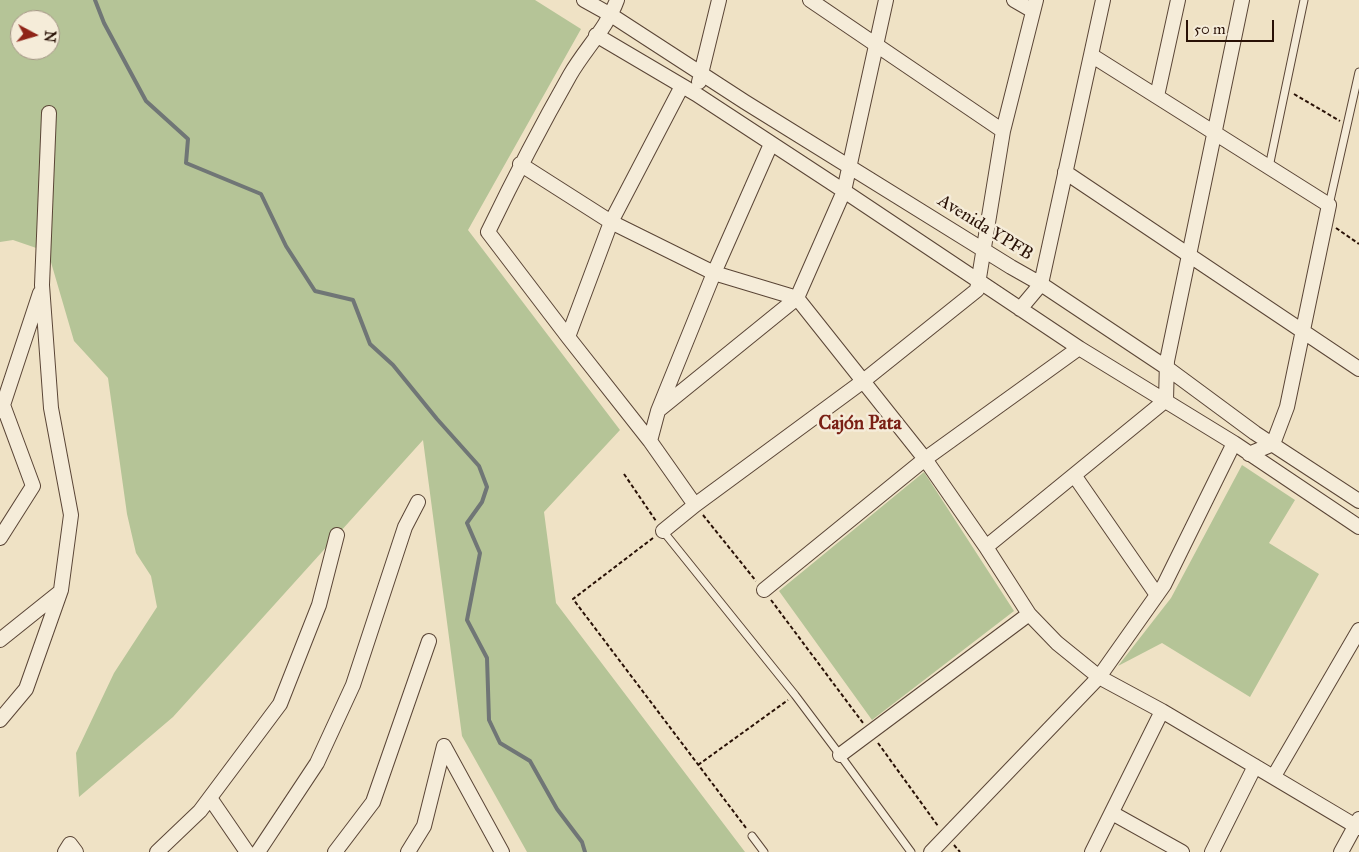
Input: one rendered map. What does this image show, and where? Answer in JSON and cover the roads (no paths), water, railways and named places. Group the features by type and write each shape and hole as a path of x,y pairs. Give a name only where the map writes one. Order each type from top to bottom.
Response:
{"street":[{"name":"Avenida YPFB","path":"584,0 611,15 1040,284 1167,368 1273,444 1359,501"},
{"path":"616,0 611,15 571,72 520,164 488,232 650,441 695,505"},
{"path":"696,94 719,0"},
{"path":"810,0 1003,131"},
{"path":"658,411 797,298 844,191 886,0"},
{"path":"663,531 695,505 862,382 977,290 1003,131 1034,5 1014,0"},
{"path":"1020,309 1040,284 1103,0"},
{"path":"1156,96 1178,0"},
{"path":"986,547 1166,400 1167,361 1242,0"},
{"path":"596,34 696,94 1079,348 1234,443 1359,527"},
{"path":"1091,55 1329,205 1287,407 1273,444 1248,454"},
{"path":"568,337 611,222 682,86"},
{"path":"0,720 26,689 61,590 71,515 51,408 42,285 49,112"},
{"path":"650,441 658,411 714,273 771,144"},
{"path":"520,164 611,222 714,273 797,298 925,459 986,547 1028,614 1057,643 1099,677 1162,711 1358,824 1341,852"},
{"path":"1065,172 1359,370"},
{"path":"0,538 33,486 1,408 42,285"},
{"path":"764,590 925,459 1079,348"},
{"path":"931,852 1099,677 1164,585 1234,443"},
{"path":"1074,475 1157,595"},
{"path":"258,852 317,763 349,694 405,526 418,502"},
{"path":"157,852 210,798 280,704 319,605 337,535"},
{"path":"0,640 61,590"},
{"path":"840,755 1028,614"},
{"path":"1274,776 1359,630"},
{"path":"335,852 372,802 429,641"},
{"path":"1092,852 1162,711"},
{"path":"408,852 424,826 444,746 502,852"},
{"path":"1212,852 1255,766"},
{"path":"210,798 247,852"},
{"path":"1112,813 1182,852"},
{"path":"64,852 70,844 76,852"}],"lane":[{"path":"1269,167 1304,0"},
{"path":"1329,205 1359,72"},
{"path":"663,531 794,695 911,852"},
{"path":"752,836 764,852"}],"waterway":[{"path":"95,0 104,23 146,101 188,139 186,163 261,194 286,246 315,291 353,300 370,344 393,365 437,419 479,466 487,487 482,502 467,523 480,553 467,620 487,658 489,720 500,743 530,761 557,809 582,842 585,852"}],"district":[{"name":"Cajón Pata","path":"860,424"}]}
